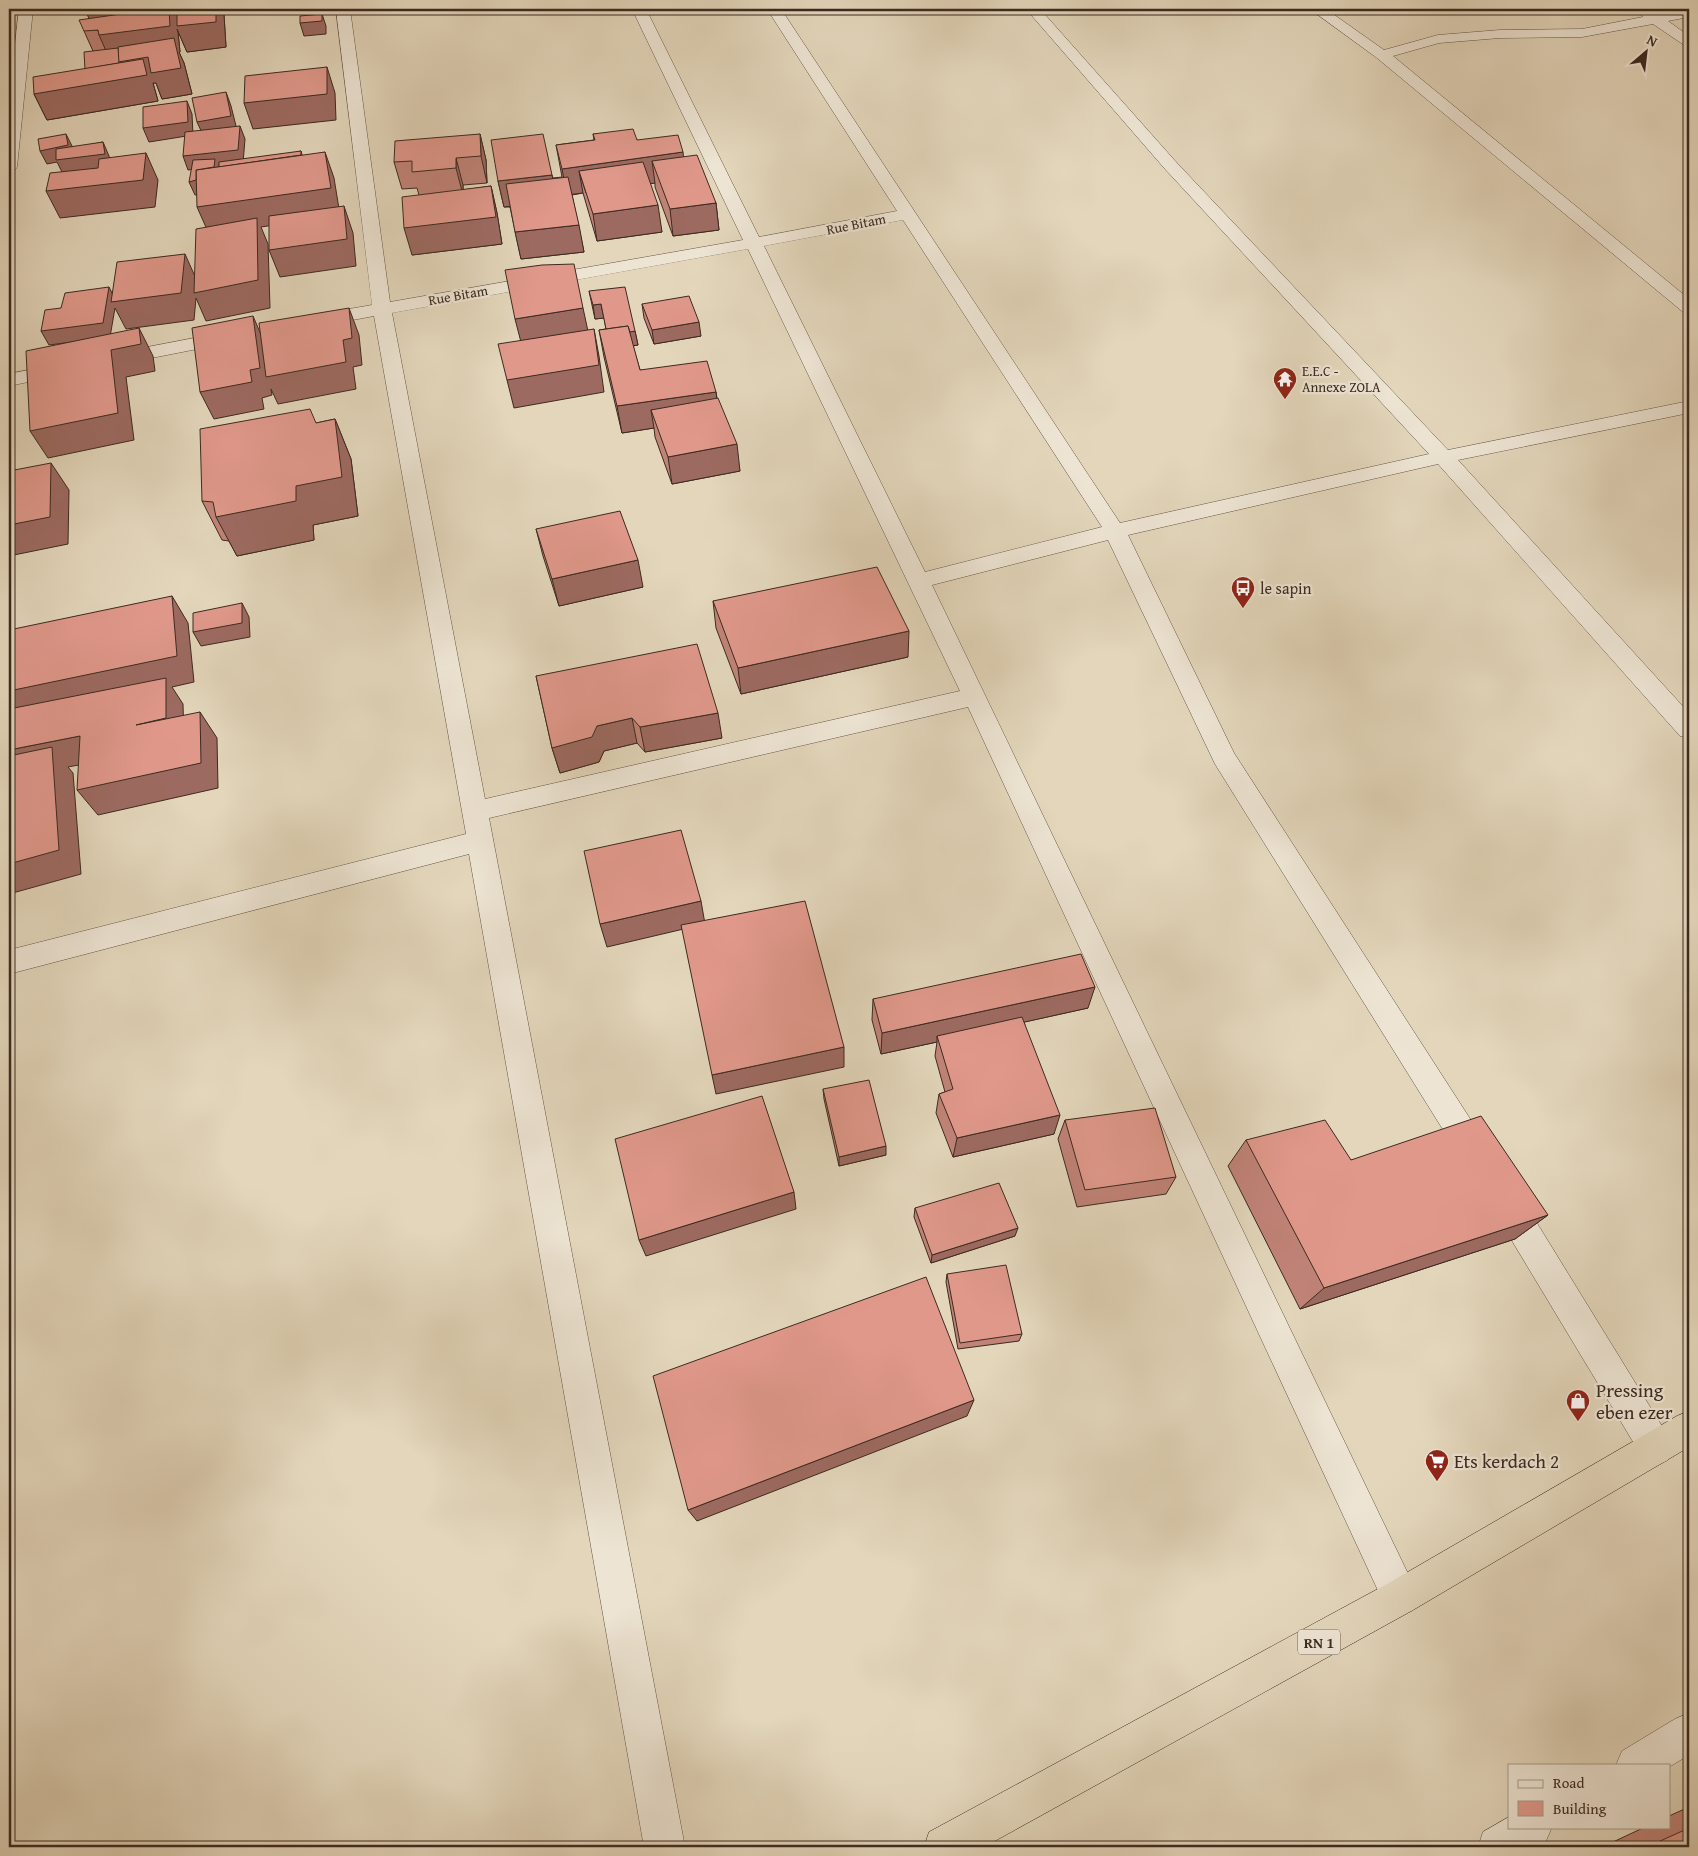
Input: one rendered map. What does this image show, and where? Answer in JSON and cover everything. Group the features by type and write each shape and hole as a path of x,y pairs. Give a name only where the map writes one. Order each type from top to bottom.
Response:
{"highway":[{"name":"RN 1","path":"944,1847 1400,1598 1689,1428"}],"street":[{"path":"343,9 382,308 665,1847"},
{"path":"639,9 975,696 1400,1598"},
{"path":"774,9 1115,531 1224,757 1501,1194 1656,1448"},
{"path":"1032,9 1171,166 1443,457 1689,729"},
{"path":"1317,9 1382,55 1689,308"},
{"path":"1640,9 1689,42"},
{"path":"9,15 30,10 9,167"},
{"path":"1382,55 1438,39 1500,34 1582,33 1689,14"},
{"name":"Rue Bitam","path":"293,325 754,244 907,214"},
{"path":"97,363 244,335"},
{"path":"9,380 78,367"},
{"path":"918,581 1115,531 1443,457 1689,407"},
{"path":"475,810 975,696"},
{"path":"9,962 480,841"},
{"path":"1638,1764 1689,1733"},
{"path":"1498,1847 1530,1828"}],"building":[{"path":"98,9 134,9 99,14"},
{"path":"156,9 169,9 170,26 99,35 98,30 84,31 79,20"},
{"path":"177,9 216,9 216,22 177,26"},
{"path":"322,14 322,21 300,23 300,16"},
{"path":"174,38 181,68 151,73 148,57 118,62 118,47"},
{"path":"118,48 119,63 85,69 84,52"},
{"path":"143,59 147,75 34,94 33,77"},
{"path":"327,67 327,94 244,103 245,76"},
{"path":"226,92 231,116 197,122 192,98"},
{"path":"187,101 188,122 143,128 143,107"},
{"path":"240,126 238,150 183,156 185,132"},
{"path":"633,129 637,140 678,135 683,152 562,169 556,145 595,140 593,134"},
{"path":"66,134 68,145 40,151 38,139"},
{"path":"480,134 481,156 456,158 456,168 412,172 412,161 394,162 395,141"},
{"path":"543,134 552,175 498,181 491,140"},
{"path":"103,142 105,154 56,160 56,149"},
{"path":"301,151 301,155 219,167 219,162"},
{"path":"325,152 331,188 197,207 196,170"},
{"path":"146,153 143,180 46,191 50,173 98,168 99,159"},
{"path":"697,155 716,203 670,209 652,161"},
{"path":"215,159 214,167 196,170 196,180 189,182 193,160"},
{"path":"643,162 658,205 593,214 579,171"},
{"path":"568,177 579,225 515,232 506,184"},
{"path":"491,186 496,217 404,228 402,197"},
{"path":"344,206 347,239 269,250 269,216"},
{"path":"257,218 258,280 194,293 196,229"},
{"path":"185,254 181,293 111,302 117,262"},
{"path":"574,264 583,308 515,319 505,270 542,265"},
{"path":"109,287 103,323 41,331 45,310 61,308 65,293"},
{"path":"625,287 635,331 630,332 628,326 606,329 601,304 593,305 589,291"},
{"path":"689,296 699,322 652,330 642,304"},
{"path":"349,308 352,338 343,340 346,362 266,377 259,323"},
{"path":"253,316 260,368 250,370 252,382 200,392 192,328"},
{"path":"628,326 640,370 707,361 716,392 617,406 599,330"},
{"path":"139,328 141,344 111,350 118,413 30,431 26,351"},
{"path":"594,329 599,365 507,380 498,344"},
{"path":"718,398 737,444 668,457 651,410"},
{"path":"310,409 316,423 335,419 342,477 296,486 296,501 216,517 213,502 202,501 200,429"},
{"path":"51,463 50,517 9,525 9,471"},
{"path":"620,511 638,560 552,579 536,529"},
{"path":"877,567 909,631 738,668 713,601"},
{"path":"172,596 177,656 9,691 9,630"},
{"path":"242,603 242,623 193,632 193,613"},
{"path":"697,644 718,713 640,727 632,718 597,726 592,737 552,748 536,676"},
{"path":"166,678 166,718 136,725 200,712 201,763 77,790 80,736 9,750 9,709"},
{"path":"52,747 59,850 9,864 9,756"},
{"path":"681,830 701,901 600,924 584,851"},
{"path":"805,901 844,1047 712,1075 681,925"},
{"path":"1081,954 1095,987 882,1033 873,999"},
{"path":"1022,1017 1060,1115 957,1138 939,1094 953,1089 937,1036"},
{"path":"869,1080 886,1146 839,1157 823,1089"},
{"path":"762,1096 794,1192 639,1240 615,1139"},
{"path":"1155,1108 1176,1177 1085,1190 1065,1120"},
{"path":"1481,1116 1548,1215 1324,1288 1246,1140 1325,1120 1351,1160"},
{"path":"999,1183 1018,1228 932,1255 915,1208"},
{"path":"1006,1265 1022,1334 960,1343 947,1274"},
{"path":"926,1277 974,1400 688,1510 653,1376"},
{"path":"1689,1828 1689,1847 1647,1847"}],"place":[{"name":"E.E.C - Annexe ZOLA","path":"1285,400"},
{"name":"le sapin","path":"1243,609"},
{"name":"Pressing eben ezer","path":"1578,1422"},
{"name":"Ets kerdach 2","path":"1437,1482"}]}
